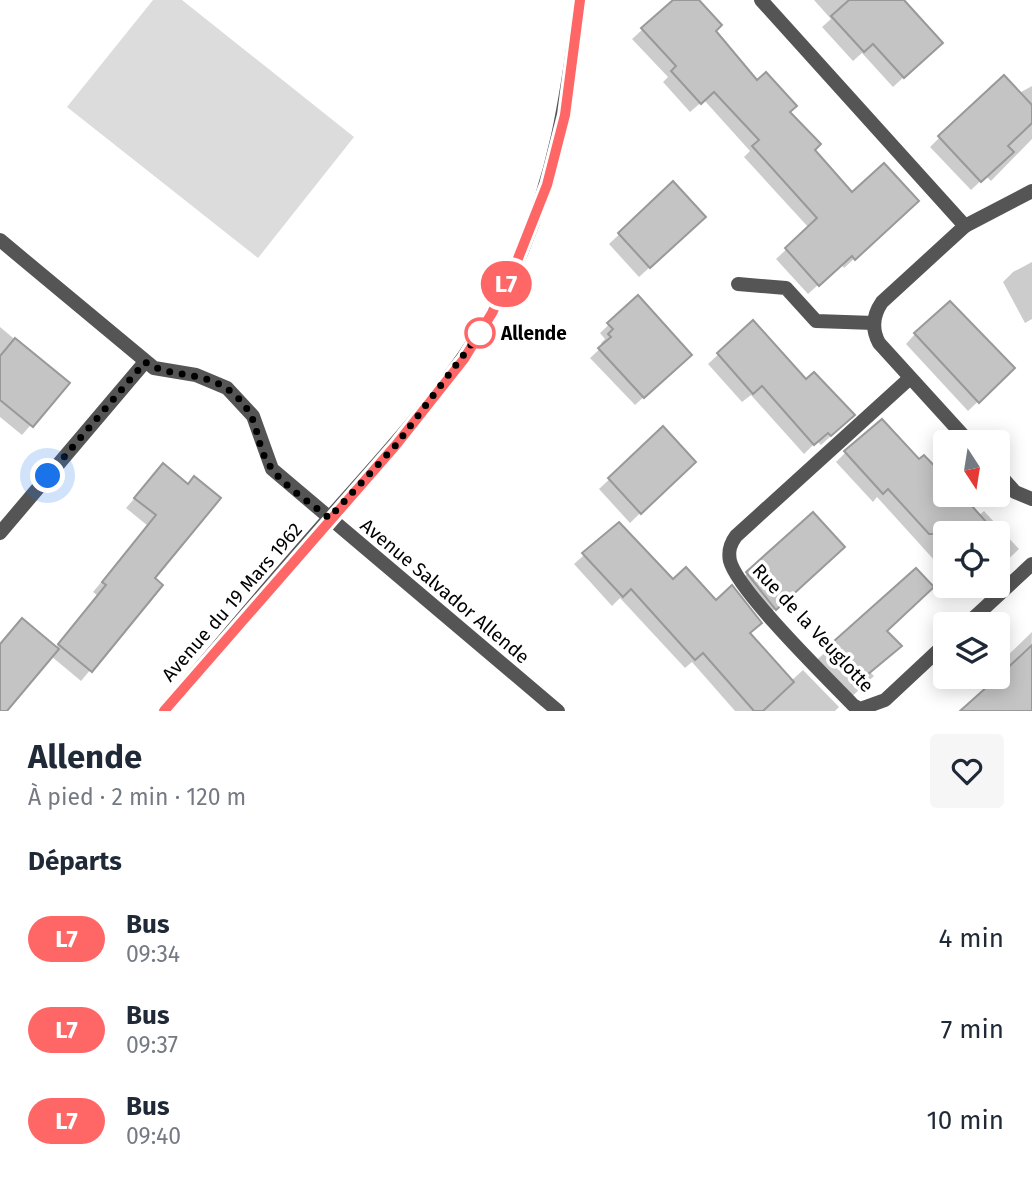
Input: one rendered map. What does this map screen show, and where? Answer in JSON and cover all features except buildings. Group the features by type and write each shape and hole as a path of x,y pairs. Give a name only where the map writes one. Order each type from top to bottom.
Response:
{"street":[{"name":"Avenue du 19 Mars 1962","path":"164,711 329,518 396,445 464,359 492,313 515,266 547,185 565,115 580,0"},
{"path":"761,0 965,226"},
{"path":"958,430 879,343 873,323 876,311 965,226 1032,191"},
{"name":"Avenue Salvador Allende","path":"0,240 145,362 164,372 196,375 215,381 237,397 253,416 272,469 558,711"},
{"path":"738,284 786,288 816,321 873,323"},
{"path":"0,533 145,362"},
{"name":"Rue de la Veuglotte","path":"910,378 736,536 730,544 730,562 744,587 853,705 860,709 885,700 933,655"},
{"path":"1010,486 1015,492 1032,499"},
{"path":"980,612 1032,564"}],"shaded area":[{"path":"153,0 182,0 354,137 258,258 67,107"}],"bus line":[{"name":"L7","path":"164,711 329,518 396,445 464,359 492,313 515,266 547,185 565,115 580,0"}],"place":[{"name":"Allende","path":"480,333"}],"route":[{"path":"48,476 145,362 164,372 196,375 227,388 253,416 262,450 272,469 329,518 396,445 464,359 480,333"}]}
